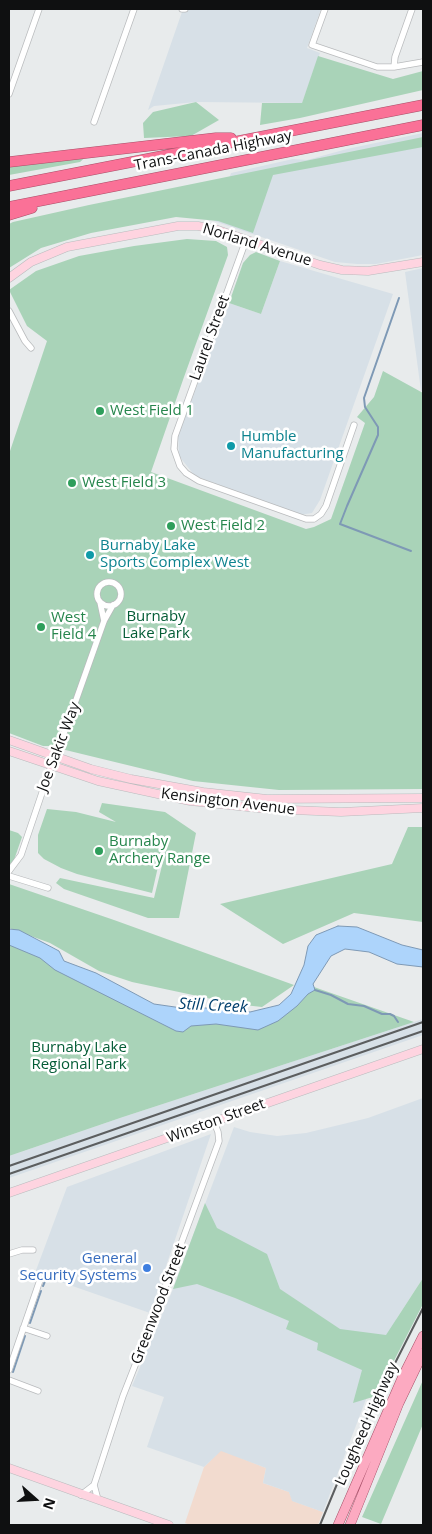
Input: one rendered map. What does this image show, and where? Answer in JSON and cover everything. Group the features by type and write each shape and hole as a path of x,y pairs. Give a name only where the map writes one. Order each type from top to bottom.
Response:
{"highway":[{"name":"Trans-Canada Highway","path":"9,186 423,105"},
{"name":"Trans-Canada Highway","path":"9,206 423,125"},
{"path":"9,162 216,138 250,138"},
{"path":"9,215 55,198"}],"main road":[{"name":"Lougheed Highway","path":"338,1525 403,1376 423,1336"},
{"name":"Lougheed Highway","path":"350,1525 399,1403 423,1353"}],"street":[{"path":"9,94 39,9"},
{"path":"94,122 134,9"},
{"path":"325,9 312,45 372,66 394,67 423,62"},
{"path":"394,67 395,57 412,9"},
{"name":"Norland Avenue","path":"9,278 31,262 60,249 168,227 198,226 246,240 320,266 342,270 368,271 423,262"},
{"name":"Laurel Street","path":"246,240 175,436 174,449 180,466 186,473 199,481 306,519 314,519 321,514 326,506 354,425"},
{"path":"9,311 25,341 31,348"},
{"name":"Joe Sakic Way","path":"9,871 21,855 54,756 70,720 104,621 113,605 118,602 121,594 119,587 113,582 105,582 98,588 97,595 104,621"},
{"path":"100,602 106,606 113,605"},
{"name":"Kensington Avenue","path":"9,740 91,769 131,779 203,792 267,799 423,798"},
{"name":"Kensington Avenue","path":"9,751 51,766 123,787 200,802 267,810 341,812 423,808"},
{"path":"9,876 48,888"},
{"name":"Winston Street","path":"9,1193 423,1049"},
{"name":"Greenwood Street","path":"94,1485 123,1396 219,1141 214,1122"},
{"path":"9,1254 22,1250 33,1250"},
{"path":"9,1370 40,1280"},
{"path":"23,1328 47,1336"},
{"path":"9,1380 38,1391"},
{"path":"9,1468 169,1525"},
{"path":"81,1494 94,1485 98,1500"}],"shaded area":[{"path":"183,9 321,9 307,48 320,53 302,103 196,102 154,106 148,110"},
{"path":"423,133 423,255 376,264 335,262 214,221 231,173 293,159 307,160 347,149"},
{"path":"280,261 393,294 320,500 312,513 300,515 195,476 179,456 178,435 229,303 261,314"},
{"path":"423,268 423,390 421,391 405,272"},
{"path":"423,1019 423,1035 9,1178 9,1156"},
{"path":"423,1098 423,1278 397,1318 323,1512 292,1501 289,1492 263,1483 266,1468 221,1451 204,1467 147,1447 164,1397 132,1386 173,1289 234,1127 250,1132 277,1136 306,1133 368,1118"},
{"path":"211,1134 150,1313 35,1273 67,1187"},
{"path":"221,1450 266,1468 263,1483 289,1492 293,1501 323,1512 318,1525 190,1525 185,1523 204,1467"}],"green space":[{"path":"318,56 393,79 423,71 423,90 300,118 260,125 262,103 302,103"},
{"path":"196,102 219,120 191,136 144,138 143,123 153,112"},
{"path":"423,137 423,147 273,175 253,233 218,221 176,217 91,233 41,248 9,268 9,224 13,222"},
{"path":"88,155 80,162 9,175 9,166"},
{"name":"Burnaby Lake Park","path":"187,239 216,241 227,247 228,255 151,472 306,529 314,527 331,519 365,423 357,417 374,397 383,371 423,393 423,789 279,790 193,781 43,746 9,733 9,454 47,341 27,326 9,290 36,271 79,256"},
{"path":"256,252 280,261 261,314 229,303 243,263 250,255"},
{"path":"102,803 165,812 196,833 179,918 148,918 64,889 56,883 60,878 154,898 169,837 165,836 152,893 77,874 44,859 38,853 38,835 47,809 76,812 116,822 99,812"},
{"path":"408,827 423,827 423,922 354,913 283,944 220,904 392,864"},
{"path":"9,830 18,833 22,837 14,860 9,865"},
{"path":"9,884 294,985 262,1007 235,1004 132,982 99,971 50,943 9,928"},
{"name":"Burnaby Lake Regional Park","path":"9,943 34,951 170,1023 266,1023 314,987 414,1022 9,1156"},
{"path":"205,1203 217,1228 267,1254 280,1289 340,1329 386,1335 423,1278 423,1304 376,1396 353,1403 362,1370 317,1350 318,1343 286,1329 289,1321 197,1284 173,1289"},
{"path":"423,1380 423,1424 381,1524 362,1517"}],"water":[{"path":"338,926 357,927 402,945 423,950 423,967 397,964 369,952 345,949 331,956 313,984 315,990 278,1021 258,1030 216,1024 191,1026 183,1032 176,1031 55,970 40,958 9,945 9,929 19,930 59,951 64,961 96,973 154,1004 182,1008 222,1008 250,1012 279,1005 291,994 304,965 308,946 316,935"}],"waterway":[{"path":"399,298 364,398 365,407 378,427 378,435 340,524 411,551"},
{"path":"315,990 331,995 348,1004 364,1006 382,1014 390,1014 398,1022"},
{"path":"43,1286 46,1279"},
{"path":"30,1323 41,1291"},
{"path":"13,1372 25,1336"}],"railway":[{"path":"9,1166 423,1022"},
{"path":"9,1174 423,1031"},
{"path":"320,1525 352,1448 423,1308"}],"place":[{"name":"West Field 1","path":"100,411"},
{"name":"Humble Manufacturing","path":"231,446"},
{"name":"West Field 3","path":"72,483"},
{"name":"West Field 2","path":"171,526"},
{"name":"Burnaby Lake Sports Complex West","path":"90,555"},
{"name":"West Field 4","path":"41,627"},
{"name":"Burnaby Archery Range","path":"99,851"},
{"name":"General Security Systems","path":"147,1268"}],"water label":[{"name":"Still Creek","path":"213,1006"}]}
